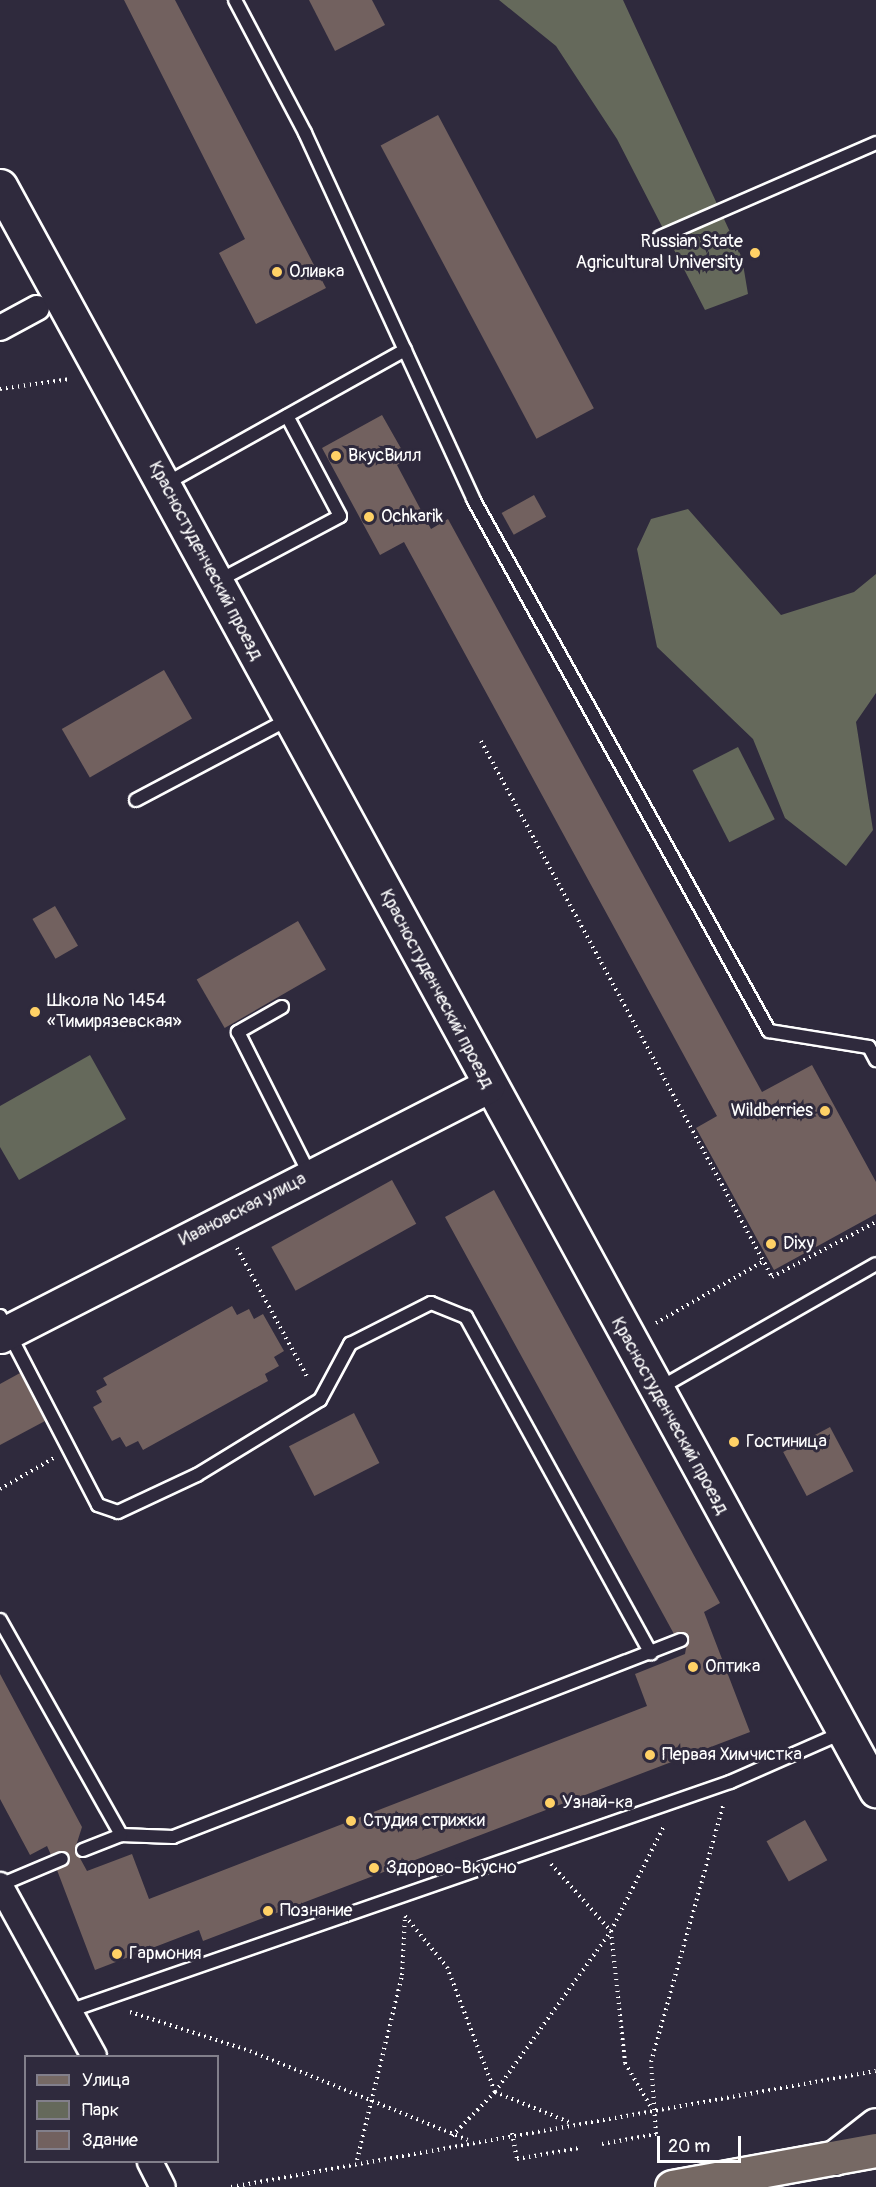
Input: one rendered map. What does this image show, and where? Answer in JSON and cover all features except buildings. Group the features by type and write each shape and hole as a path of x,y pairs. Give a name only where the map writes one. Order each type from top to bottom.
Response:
{"main road":[{"path":"672,2187 876,2150"}],"street":[{"name":"Красностуденческий проезд","path":"0,186 49,302 164,485 654,1392 876,1790"},
{"path":"0,328 49,302"},
{"name":"Ивановская улица","path":"3,1328 488,1086"},
{"path":"0,1885 93,2055"},
{"path":"834,2158 876,2125"},
{"path":"151,2163 164,2187"}],"lane":[{"path":"235,0 405,350 473,498 769,1031 869,1047 876,1060"},
{"path":"660,237 876,143"},
{"path":"164,485 405,350"},
{"path":"217,582 340,516 287,416"},
{"path":"136,800 290,718"},
{"path":"282,1007 237,1032 310,1176"},
{"path":"654,1392 876,1264"},
{"path":"3,1328 98,1506 118,1512 197,1475 320,1400 350,1344 431,1303 466,1317 651,1653"},
{"path":"0,1620 121,1835"},
{"path":"83,1850 121,1835 173,1838 681,1640"},
{"path":"69,2011 730,1782 844,1732"},
{"path":"0,1885 62,1860"}],"path":[{"path":"0,389 75,378"},
{"path":"481,741 772,1277 876,1222"},
{"path":"222,1220 320,1400"},
{"path":"646,1328 762,1262"},
{"path":"0,1489 69,1449"},
{"path":"602,2144 656,2134 652,2108 651,2062 730,1782"},
{"path":"452,2136 495,2092 611,1931 677,1800"},
{"path":"537,1848 611,1931 625,2063 652,2108"},
{"path":"357,2160 402,1975 405,1917 398,1896"},
{"path":"405,1917 447,1967 495,2092 570,2122"},
{"path":"97,2001 250,2051 371,2103 452,2136 468,2140"},
{"path":"231,2187 357,2160 876,2070"},
{"path":"512,2133 517,2159 579,2148"}],"green space":[{"path":"499,0 623,0 742,258 748,294 705,310 617,139 556,46"},
{"path":"688,509 781,615 854,592 876,574 876,693 856,722 873,830 846,866 785,818 753,739 657,647 637,549 651,519"},
{"path":"738,747 775,819 729,842 693,770"},
{"path":"90,1055 126,1119 19,1180 0,1147 0,1106"}],"place":[{"name":"Russian State Agricultural University","path":"755,253"},
{"name":"Оливка","path":"277,272"},
{"name":"ВкусВилл","path":"336,456"},
{"name":"Ochkarik","path":"369,517"},
{"name":"Школа № 1454 «Тимирязевская»","path":"35,1012"},
{"name":"Wildberries","path":"825,1111"},
{"name":"Dixy","path":"771,1244"},
{"name":"Гостиница","path":"734,1442"},
{"name":"Оптика","path":"693,1667"},
{"name":"Первая Химчистка","path":"650,1755"},
{"name":"Узнай-ка","path":"550,1803"},
{"name":"Студия стрижки","path":"351,1821"},
{"name":"Здорово-Вкусно","path":"374,1868"},
{"name":"Познание","path":"268,1911"},
{"name":"Гармония","path":"117,1954"}]}
